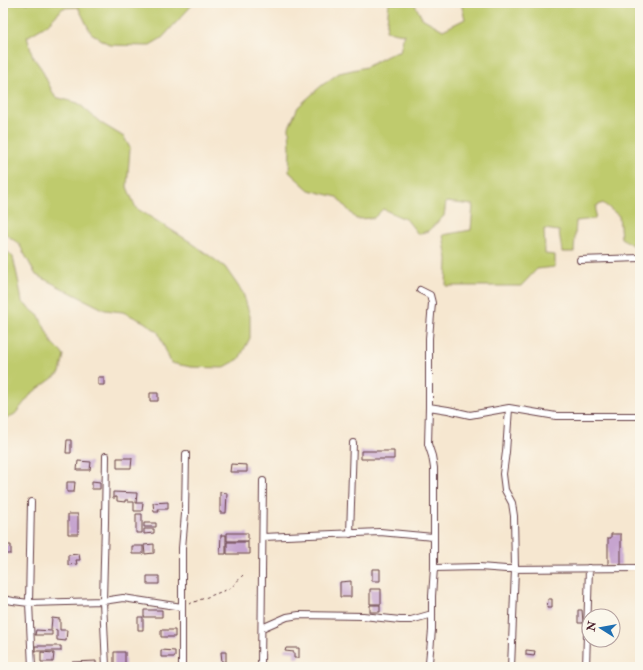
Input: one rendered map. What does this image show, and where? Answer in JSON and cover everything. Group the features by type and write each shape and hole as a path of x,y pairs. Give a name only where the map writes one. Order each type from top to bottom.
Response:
{"street":[{"path":"580,260 640,258"},
{"path":"420,290 430,296 432,304 429,338 428,444 434,468 434,568 432,630 429,662"},
{"path":"428,407 470,415 509,408 556,416 640,416"},
{"path":"509,408 503,474 505,490 512,504 514,516 515,569 511,667"},
{"path":"350,534 353,443"},
{"path":"182,667 181,556 185,514 186,454"},
{"path":"106,456 103,601 106,667"},
{"path":"261,667 263,481"},
{"path":"31,502 29,603 32,667"},
{"path":"263,537 380,532 433,537"},
{"path":"434,568 640,568"},
{"path":"586,667 589,568"},
{"path":"3,599 29,603 103,601 119,598 182,607"},
{"path":"262,628 287,617 299,615 363,616 411,620 432,614"}],"path":[{"path":"182,607 231,588 243,575"}],"green space":[{"path":"3,3 194,3 162,38 148,46 110,45 91,33 78,7 63,8 47,25 27,37 33,57 41,68 55,97 78,103 101,123 124,137 130,148 127,187 136,208 189,241 225,267 243,293 250,316 250,338 239,359 223,368 191,367 171,363 158,332 144,322 123,312 105,310 36,275 19,244 3,232"},
{"path":"389,3 414,3 422,18 443,30 465,19 461,3 640,3 640,250 621,238 619,216 603,203 596,206 595,219 576,221 574,252 562,252 559,231 544,229 545,254 555,255 555,267 537,269 521,286 446,286 447,259 443,235 471,230 473,205 446,202 444,216 428,231 418,234 407,220 383,209 374,218 356,219 337,197 309,190 289,172 289,127 298,107 321,86 339,73 366,67 393,53 400,52 404,34 386,31"},
{"path":"3,247 13,257 22,302 39,316 52,343 64,355 60,373 32,393 15,414 3,420"}],"building":[{"path":"98,377 104,377 104,385 98,385"},
{"path":"150,393 158,393 158,401 150,401"},
{"path":"67,440 71,440 71,453 66,453"},
{"path":"361,451 394,451 394,459 361,459"},
{"path":"117,458 132,458 131,468 117,468"},
{"path":"78,461 91,462 90,470 77,470"},
{"path":"231,464 247,465 247,472 230,472"},
{"path":"92,481 100,482 100,489 92,489"},
{"path":"67,482 75,482 74,492 67,492"},
{"path":"113,492 137,493 136,503 143,503 142,511 134,511 134,502 128,502 128,500 125,500 125,502 117,501 117,497 113,498"},
{"path":"220,492 227,493 226,513 220,513"},
{"path":"168,502 168,509 158,509 159,512 154,512 153,503"},
{"path":"68,514 78,514 78,534 68,534"},
{"path":"136,514 142,514 142,533 136,533"},
{"path":"144,523 156,523 156,527 144,527"},
{"path":"144,529 154,529 154,533 144,534"},
{"path":"227,533 248,533 248,541 227,541"},
{"path":"611,534 621,534 621,565 608,565 608,538 611,538"},
{"path":"221,535 226,535 226,554 220,554"},
{"path":"227,542 248,542 250,554 227,554"},
{"path":"154,544 154,553 145,554 144,545"},
{"path":"3,545 11,545 11,554 3,554"},
{"path":"132,546 143,546 143,554 132,554"},
{"path":"79,554 80,560 76,560 77,564 68,565 68,555"},
{"path":"372,569 380,569 380,581 372,581"},
{"path":"147,576 159,576 159,584 147,584"},
{"path":"351,581 351,597 340,597 340,582"},
{"path":"370,589 381,589 381,604 370,604"},
{"path":"548,599 552,599 552,608 547,608"},
{"path":"370,605 380,605 380,612 370,612"},
{"path":"144,610 162,610 162,617 144,617"},
{"path":"578,610 581,610 581,623 578,623"},
{"path":"138,617 143,617 143,630 138,630"},
{"path":"52,618 60,619 60,630 67,630 66,641 57,640 57,630 51,629"},
{"path":"36,630 52,631 52,635 35,635"},
{"path":"161,630 175,630 175,637 161,637"},
{"path":"35,646 61,646 61,651 35,651"},
{"path":"286,648 299,648 299,658 294,658 294,652 285,651"},
{"path":"161,650 175,651 175,657 161,657"},
{"path":"526,650 535,651 534,656 526,655"},
{"path":"41,652 54,653 53,662 41,662"},
{"path":"114,652 125,652 125,667 114,667"},
{"path":"221,652 226,652 226,662 222,662"},
{"path":"96,661 96,665 72,666 72,662"}]}
